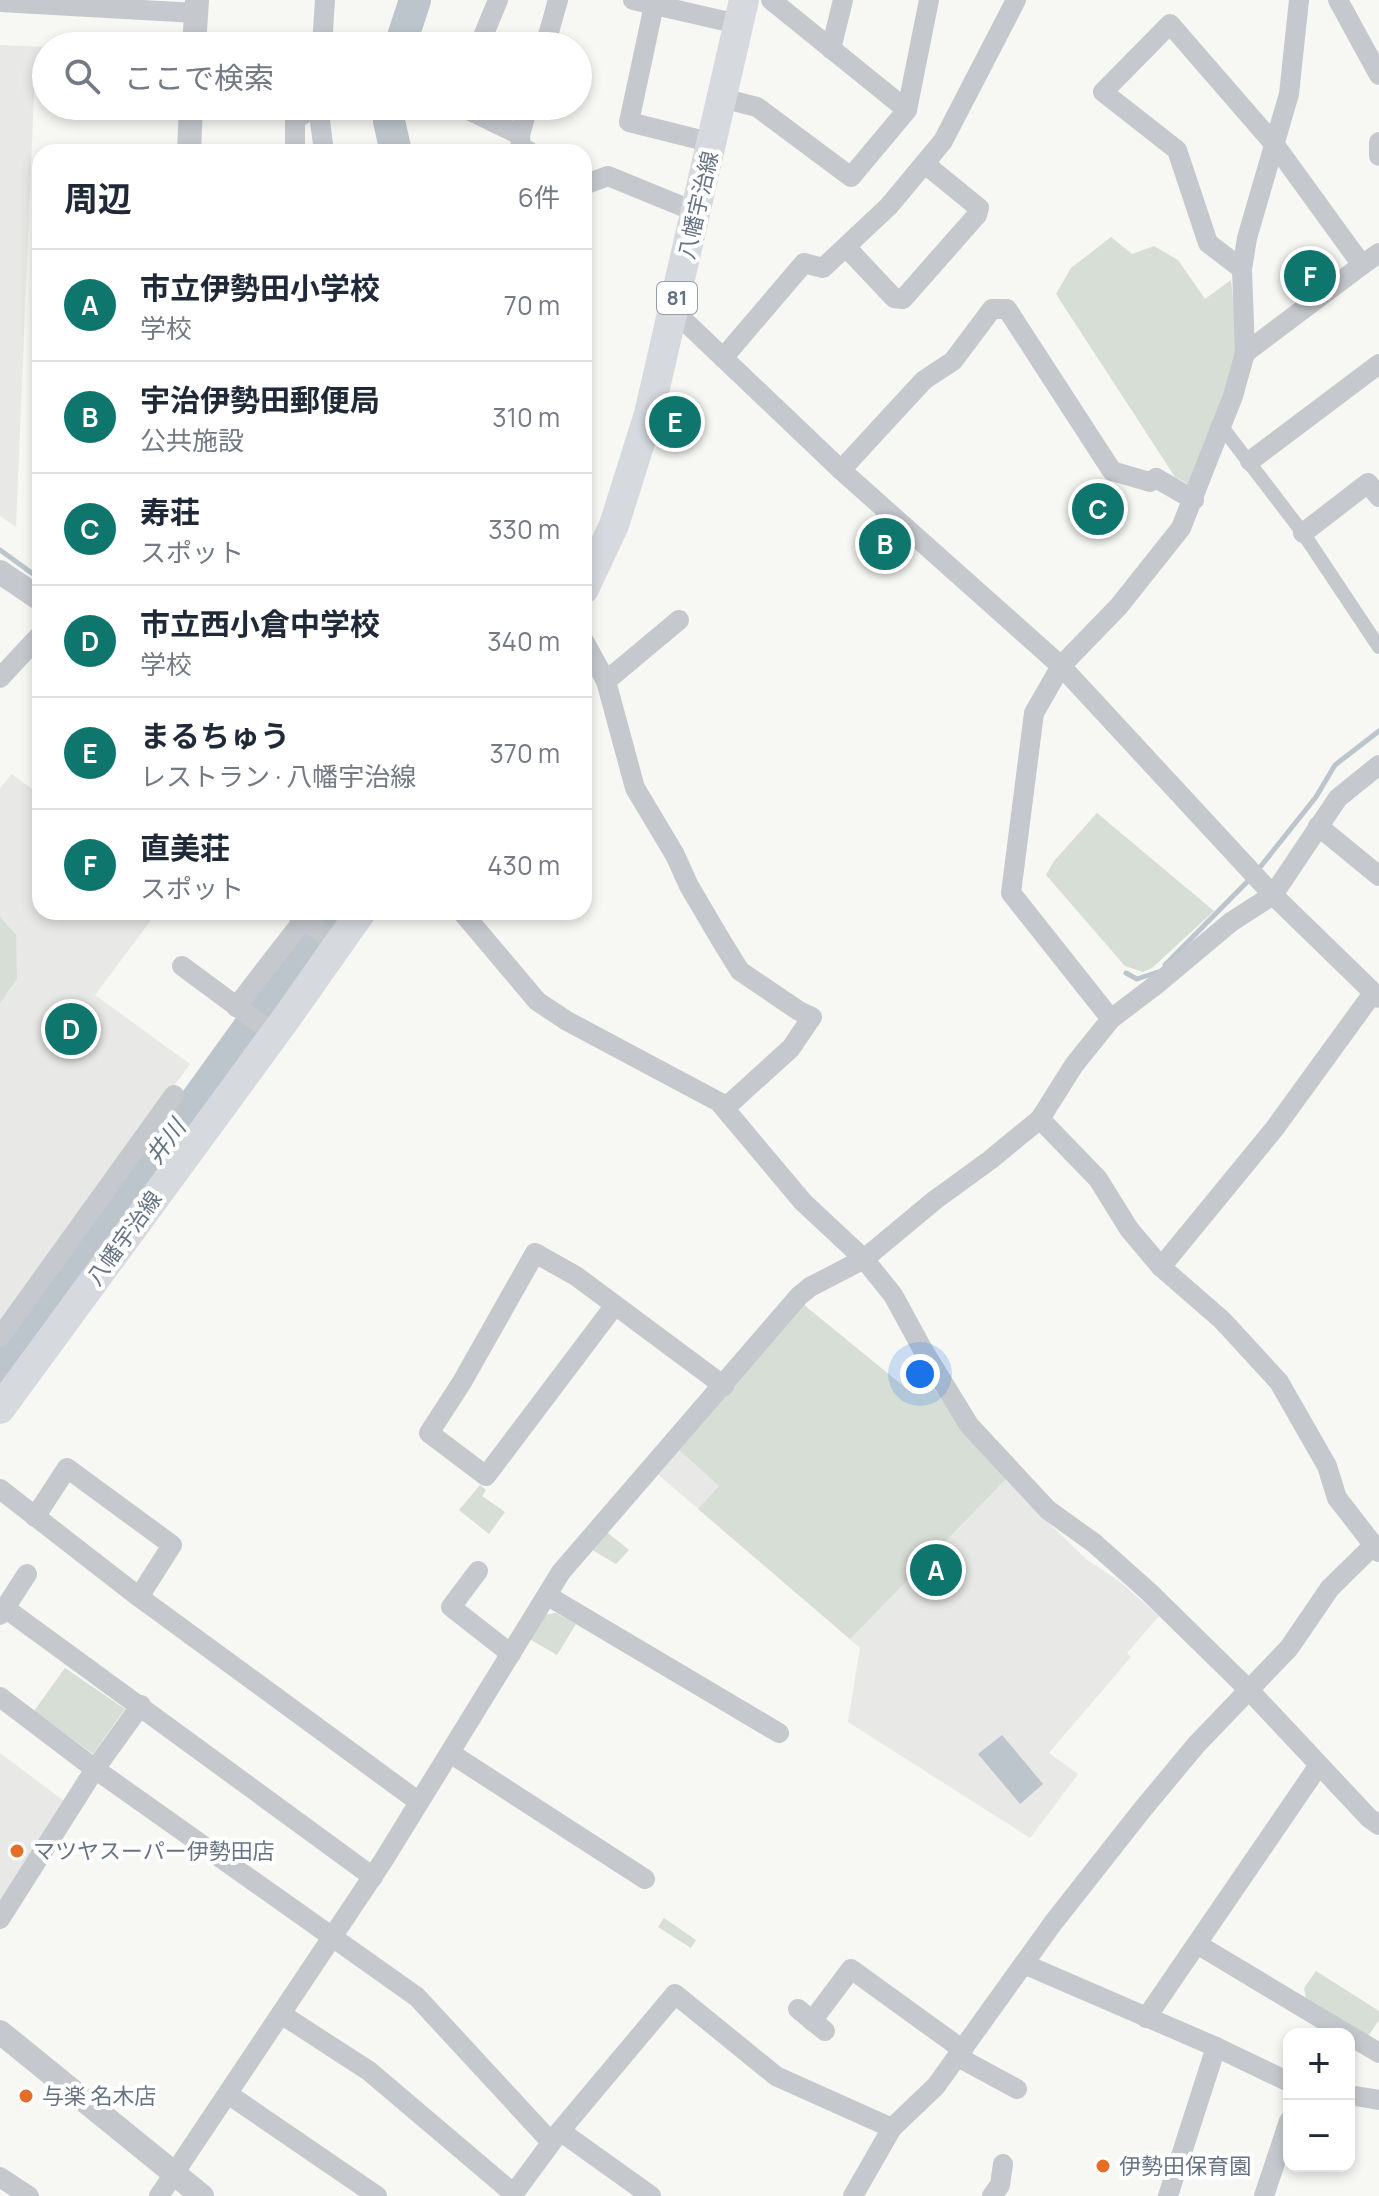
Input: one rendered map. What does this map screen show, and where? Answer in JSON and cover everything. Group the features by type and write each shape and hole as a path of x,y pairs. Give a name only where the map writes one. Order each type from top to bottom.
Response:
{"main road":[{"name":"八幡宇治線","path":"592,572 614,525 649,414 741,12"},
{"name":"八幡宇治線","path":"0,1409 332,940 353,920"}],"street":[{"path":"323,32 325,0"},
{"path":"485,32 498,0"},
{"path":"549,32 558,0"},
{"path":"633,0 654,5 741,12"},
{"path":"771,0 907,110"},
{"path":"831,49 843,0"},
{"path":"722,98 757,107 851,177 907,110 929,0"},
{"path":"723,358 804,263 823,268 889,206 925,164 943,141 1016,0"},
{"path":"1111,1019 1011,893 1034,713 1061,666 1149,570 1181,528 1222,427 1245,353 1242,269 1247,238 1289,94 1299,0"},
{"path":"1338,0 1379,75"},
{"path":"0,2 196,7 195,32"},
{"path":"654,5 629,122 713,143"},
{"path":"1242,269 1208,243 1177,150 1103,92 1170,24 1371,259 1245,353"},
{"path":"189,144 190,120"},
{"path":"295,120 295,144"},
{"path":"320,120 323,144"},
{"path":"485,120 525,143 527,120"},
{"path":"1379,142 1379,156"},
{"path":"846,247 894,298 903,299 977,215 979,208 925,164"},
{"path":"592,182 608,176 696,212"},
{"path":"841,470 924,380 953,361 992,309 1007,309 1112,471 1150,482 1156,478 1194,500"},
{"path":"674,311 841,470 1061,666 1273,895 1376,996 1275,1128 1161,1267"},
{"path":"1250,461 1379,364"},
{"path":"1222,427 1303,533 1379,647"},
{"path":"1303,533 1368,483 1379,497"},
{"path":"0,572 32,594"},
{"path":"606,681 679,620"},
{"path":"0,678 32,644"},
{"path":"592,656 606,681 635,788 722,942 740,971 812,1017 791,1048 725,1108"},
{"path":"159,2196 373,1877 574,1554 724,1386 799,1296 864,1259 1040,1119 1074,1065 1111,1019 1231,922 1273,895 1338,798 1376,773"},
{"path":"1318,826 1379,876"},
{"path":"238,1008 300,920"},
{"path":"306,920 332,940"},
{"path":"477,920 537,1001 567,1021 725,1108 803,1202 864,1259 893,1295 969,1425 1048,1510 1094,1543 1149,1592 1379,1825"},
{"path":"182,966 268,1030"},
{"path":"0,1337 174,1095"},
{"path":"853,2196 892,2128 936,2086 1053,1923 1142,1810 1196,1745 1289,1648 1330,1588 1376,1548 1337,1498 1327,1466 1279,1382 1222,1320 1161,1267 1129,1229 1098,1179 1040,1119"},
{"path":"615,1305 486,1476 429,1433 462,1382 535,1253 576,1276 724,1386"},
{"path":"35,1517 67,1468 172,1545 139,1597"},
{"path":"0,1489 139,1597 419,1802"},
{"path":"478,1571 451,1607 511,1654"},
{"path":"27,1574 3,1611 141,1705 373,1877"},
{"path":"548,1596 779,1733"},
{"path":"0,1697 95,1769 417,1997 555,2136 651,2196"},
{"path":"0,1919 95,1769 141,1705"},
{"path":"450,1753 645,1879"},
{"path":"1146,2018 1319,1765"},
{"path":"1197,1944 1338,2028"},
{"path":"1024,1964 1283,2079"},
{"path":"812,2020 851,1969 960,2054 1017,2089"},
{"path":"281,2014 369,2071 518,2194 555,2136 675,1994 776,2076 892,2128"},
{"path":"0,2032 202,2196"},
{"path":"1355,2038 1379,2053"},
{"path":"1168,2196 1216,2047"},
{"path":"228,2094 377,2196"},
{"path":"1355,2096 1379,2100"},
{"path":"1264,2196 1283,2139"},
{"path":"992,2196 1000,2185 1003,2164"},
{"path":"0,2177 29,2196"}],"shaded area":[{"path":"0,45 32,46 33,120 16,527 0,516"},
{"path":"1111,237 1132,254 1154,246 1178,260 1205,299 1231,280 1239,356 1188,484 1175,477 1056,294 1071,268"},
{"path":"12,774 32,789 32,920 151,920 95,995 190,1064 0,1319 0,788"},
{"path":"1097,813 1214,911 1152,968 1143,972 1125,966 1046,875 1054,861"},
{"path":"0,917 16,935 17,979 0,1003"},
{"path":"804,1305 913,1394 931,1384 961,1429 1022,1497 1086,1559 1119,1581 1159,1616 1127,1653 1131,1657 1049,1753 1078,1774 1030,1838 848,1722 860,1648 654,1471"},
{"path":"804,1305 913,1394 931,1384 961,1429 1006,1479 850,1639 698,1509 719,1486 676,1447"},
{"path":"480,1485 486,1490 482,1496 505,1512 489,1534 459,1510"},
{"path":"603,1529 629,1550 616,1564 589,1548"},
{"path":"556,1613 576,1624 557,1655 528,1638 543,1615"},
{"path":"65,1668 125,1709 93,1754 34,1711"},
{"path":"1002,1735 1043,1784 1020,1804 978,1754"},
{"name":"マツヤスーパー伊勢田店","path":"0,1753 68,1804 0,1906"},
{"path":"664,1918 696,1940 691,1948 658,1927"},
{"path":"1316,1971 1379,2011 1379,2020 1368,2036 1306,1999 1304,1988"}],"waterway":[{"name":"井川","path":"405,32 415,0"},
{"name":"井川","path":"389,120 394,144"},
{"path":"0,550 32,573"},
{"path":"1257,871 1316,797 1335,765 1379,731"},
{"path":"1165,965 1251,878"},
{"name":"井川","path":"0,1372 326,920"},
{"path":"1126,973 1137,979 1158,972"}],"place":[{"name":"直美荘","path":"1310,276"},
{"name":"まるちゅう","path":"675,422"},
{"name":"寿荘","path":"1098,509"},
{"name":"宇治伊勢田郵便局","path":"885,544"},
{"name":"市立西小倉中学校","path":"71,1029"},
{"name":"市立伊勢田小学校","path":"936,1570"},
{"name":"マツヤスーパー伊勢田店","path":"17,1851"},
{"name":"与楽 名木店","path":"26,2096"},
{"name":"伊勢田保育園","path":"1103,2166"}]}
